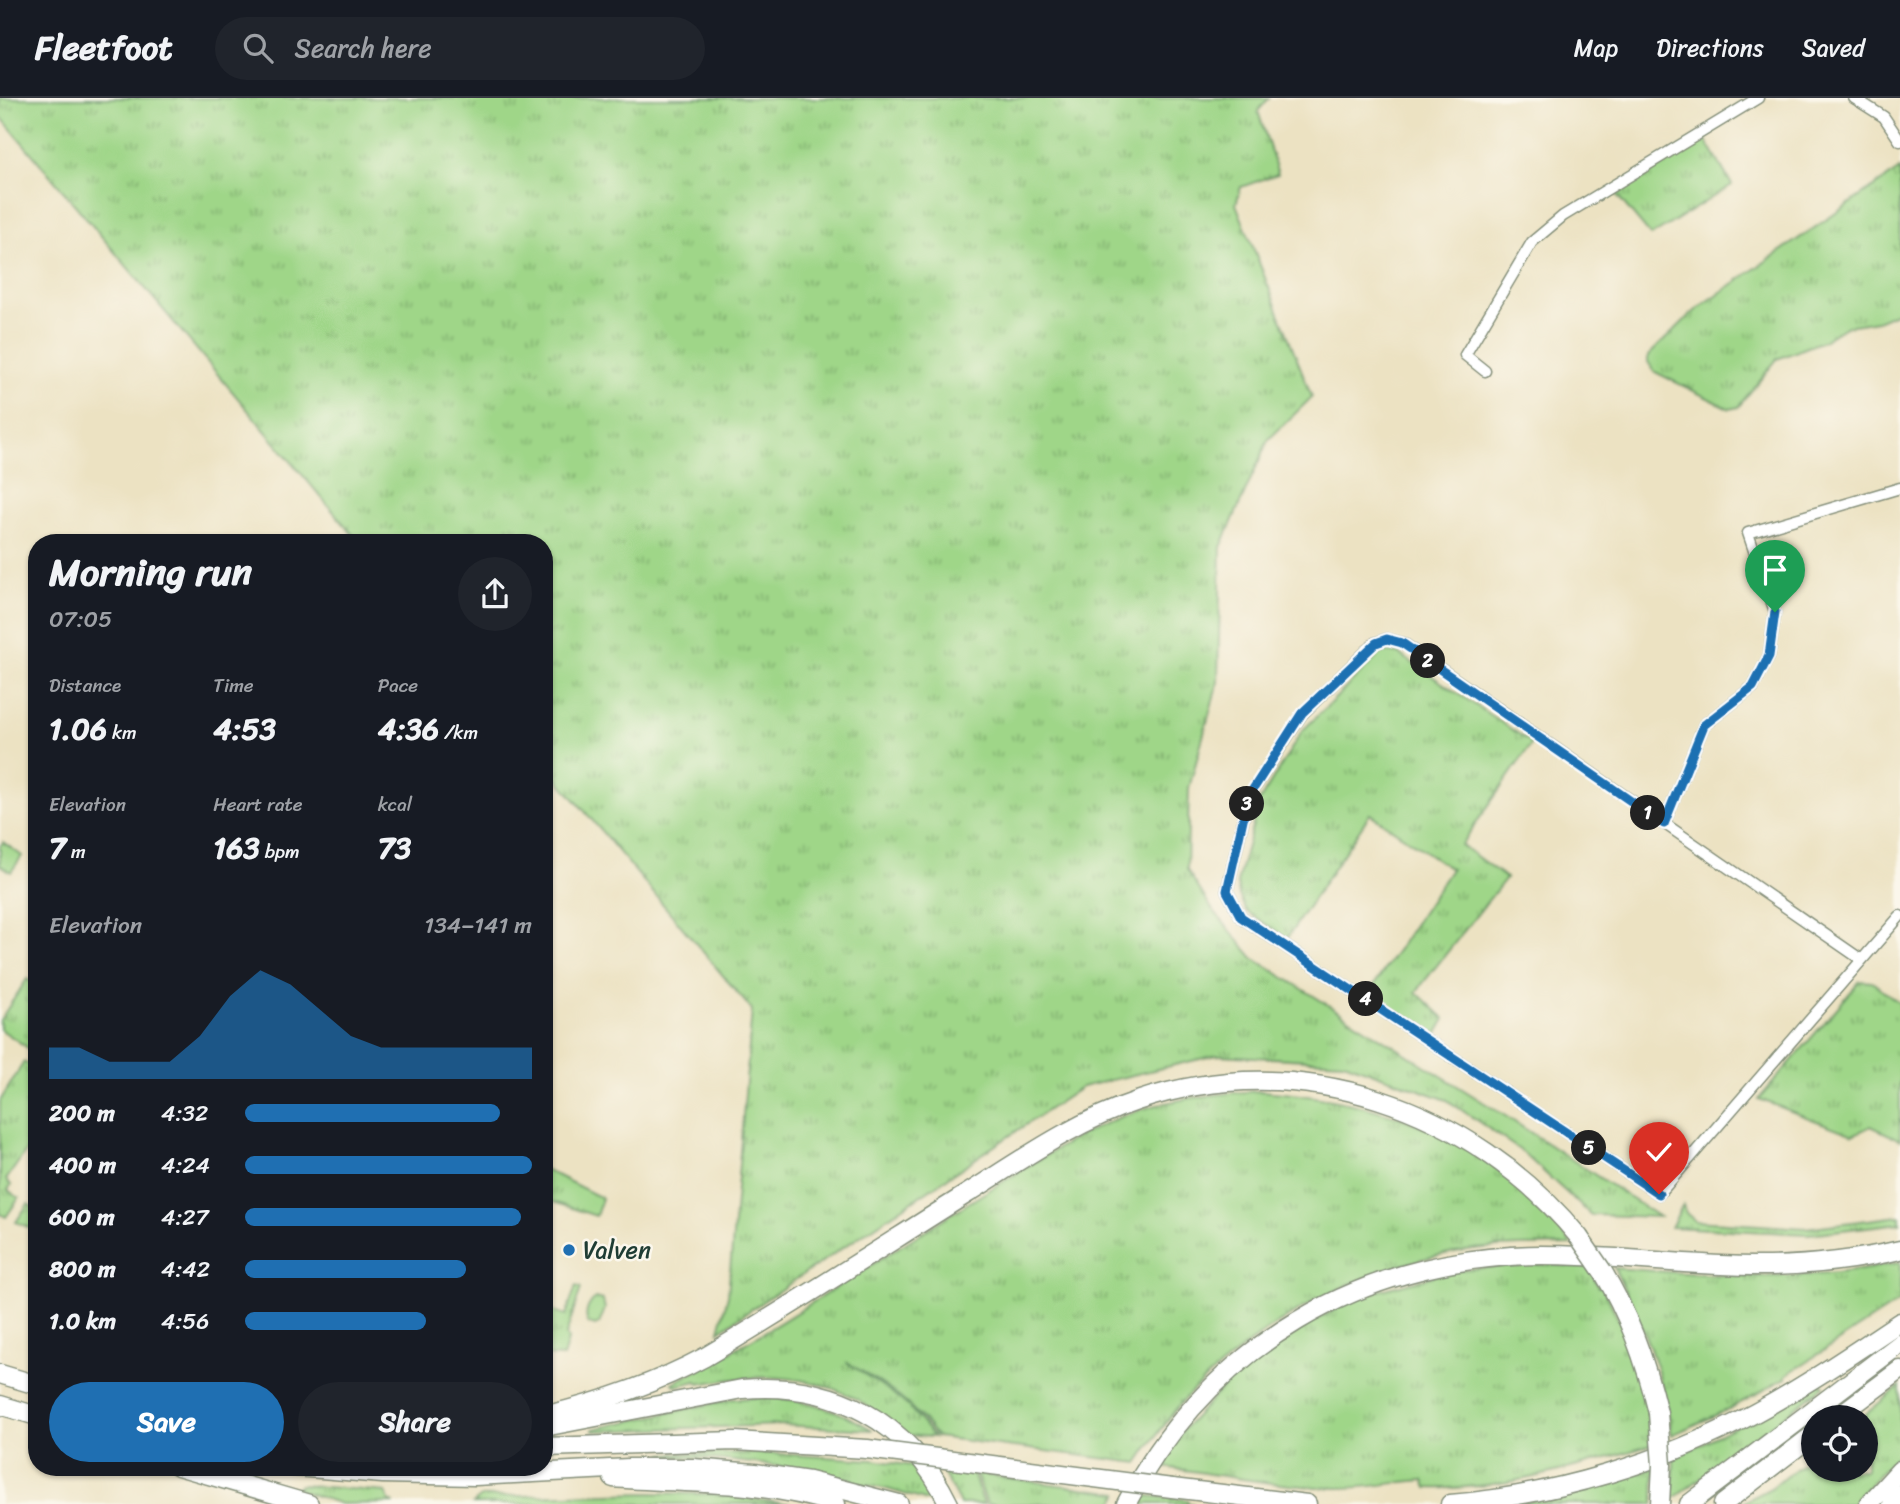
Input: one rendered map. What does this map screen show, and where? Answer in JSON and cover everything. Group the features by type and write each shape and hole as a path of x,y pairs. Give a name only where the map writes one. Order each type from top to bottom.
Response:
{"highway":[{"path":"553,1414 592,1405 638,1389 694,1363 1047,1143 1100,1115 1138,1101 1205,1085 1262,1081 1324,1086 1396,1105 1451,1130 1487,1151 1538,1193 1579,1237 1620,1302 1638,1343 1658,1413 1662,1465 1660,1504"},
{"path":"1126,1504 1150,1462 1174,1429 1203,1395 1234,1367 1288,1326 1318,1309 1398,1275 1454,1262 1517,1256 1606,1257 1769,1266 1831,1262 1900,1250"},
{"path":"1450,1504 1500,1499 1569,1484 1668,1453 1755,1413 1900,1322"},
{"path":"1689,1504 1900,1344"},
{"path":"1853,1405 1900,1370"},
{"path":"0,1374 28,1382"},
{"path":"553,1425 741,1389 763,1387 808,1391 853,1406 893,1431 915,1450 933,1473 949,1504"},
{"path":"0,1405 28,1413"},
{"path":"553,1447 735,1441 867,1449 1307,1504"},
{"path":"1723,1504 1801,1444"},
{"path":"553,1473 629,1468 724,1470 809,1481 891,1502"},
{"path":"1868,1504 1900,1470"},
{"path":"568,1473 638,1480 755,1486 799,1493 836,1504"},
{"path":"212,1476 309,1504"},
{"path":"1892,1504 1900,1494"}],"street":[{"path":"1485,371 1465,355 1532,242 1563,216 1758,98"},
{"path":"1854,98 1884,117 1900,141"},
{"path":"1664,824 1704,725 1753,687 1769,656 1775,612 1748,533 1900,488"},
{"path":"1862,960 1402,643 1387,639 1376,643 1302,713 1284,739 1248,797 1227,891 1241,917 1659,1194 1862,960 1900,916"}],"green space":[{"path":"0,98 1269,98 1258,111 1278,174 1241,187 1236,204 1312,397 1268,440 1221,547 1218,682 1189,788 1187,870 1212,909 1253,958 1507,1117 1659,1217 1591,1215 1521,1151 1447,1100 1344,1062 1217,1055 1082,1087 719,1331 728,1295 752,1010 553,774 553,534 352,534 0,116"},
{"path":"1705,139 1732,185 1651,236 1616,194"},
{"path":"1900,169 1900,311 1877,321 1847,326 1823,341 1777,359 1738,407 1730,409 1655,372 1648,362 1648,356 1690,315"},
{"path":"1381,653 1399,654 1532,743 1461,845 1506,878 1416,992 1445,1019 1434,1038 1369,993 1451,869 1370,814 1287,938 1246,911 1237,883 1259,802 1302,731"},
{"path":"3,842 22,856 11,872 0,865 0,846"},
{"path":"27,979 28,1048 0,1029 0,1020"},
{"path":"1860,981 1872,982 1900,1003 1900,1140 1871,1126 1853,1135 1759,1099"},
{"path":"24,1062 28,1064 28,1148 6,1180 11,1185 8,1190 19,1198 6,1217 0,1214 0,1101"},
{"path":"1261,1091 1352,1104 1435,1132 1473,1152 1509,1177 1542,1208 1572,1245 1498,1247 1455,1252 1392,1268 1333,1292 1277,1323 1203,1381 1176,1409 1138,1463 937,1437 918,1414 896,1395 846,1362 909,1407 934,1437 902,1433 858,1400 819,1384 800,1380 760,1377 699,1384 697,1381 676,1386 673,1383 755,1338 1085,1133 1125,1115 1160,1104 1203,1096"},
{"path":"553,1174 602,1198 596,1216 553,1202"},
{"path":"28,1204 28,1227 16,1222"},
{"path":"1683,1205 1686,1213 1695,1221 1805,1228 1900,1216 1900,1223 1808,1234 1671,1227"},
{"path":"1900,1262 1900,1301 1786,1375 1786,1378 1731,1408 1672,1435 1663,1391 1650,1349 1614,1268 1722,1275 1794,1276 1830,1274"},
{"path":"1528,1264 1588,1267 1599,1287 1603,1287 1635,1354 1646,1399 1652,1445 1541,1476 1456,1488 1427,1488 1424,1480 1350,1488 1316,1487 1156,1466 1184,1429 1230,1379 1292,1332 1363,1295 1456,1270"},
{"path":"576,1286 581,1288 566,1335 568,1340 563,1357 553,1356 553,1311 566,1315"},
{"path":"596,1298 603,1300 605,1309 599,1324 595,1326 589,1324 586,1314"},
{"path":"1821,1382 1824,1386 1673,1499 1674,1458"},
{"path":"1900,1386 1900,1451 1878,1475 1878,1405"},
{"path":"767,1397 796,1400 822,1407 873,1430 781,1425 593,1431 733,1399"},
{"path":"763,1453 873,1460 913,1466 931,1489 938,1504 828,1474 758,1463 662,1454"},
{"path":"1801,1465 1801,1482 1872,1482 1852,1504 1740,1504 1771,1488"},
{"path":"1655,1467 1654,1504 1516,1504 1607,1484"},
{"path":"941,1469 973,1474 984,1504 960,1504"},
{"path":"976,1474 1119,1493 1113,1504 987,1504"},
{"path":"300,1485 386,1492 389,1501 394,1503 341,1504 296,1489"},
{"path":"711,1494 792,1504 473,1504 481,1497"},
{"path":"1138,1495 1188,1500 1188,1503 1194,1504 1133,1504"}],"place":[{"name":"Valven","path":"569,1250"}],"route":[{"path":"1659,1194 1241,917 1227,891 1232,862 1248,797 1302,713 1376,643 1387,639 1402,643 1664,824 1704,725 1753,687 1769,656 1775,612"}]}
